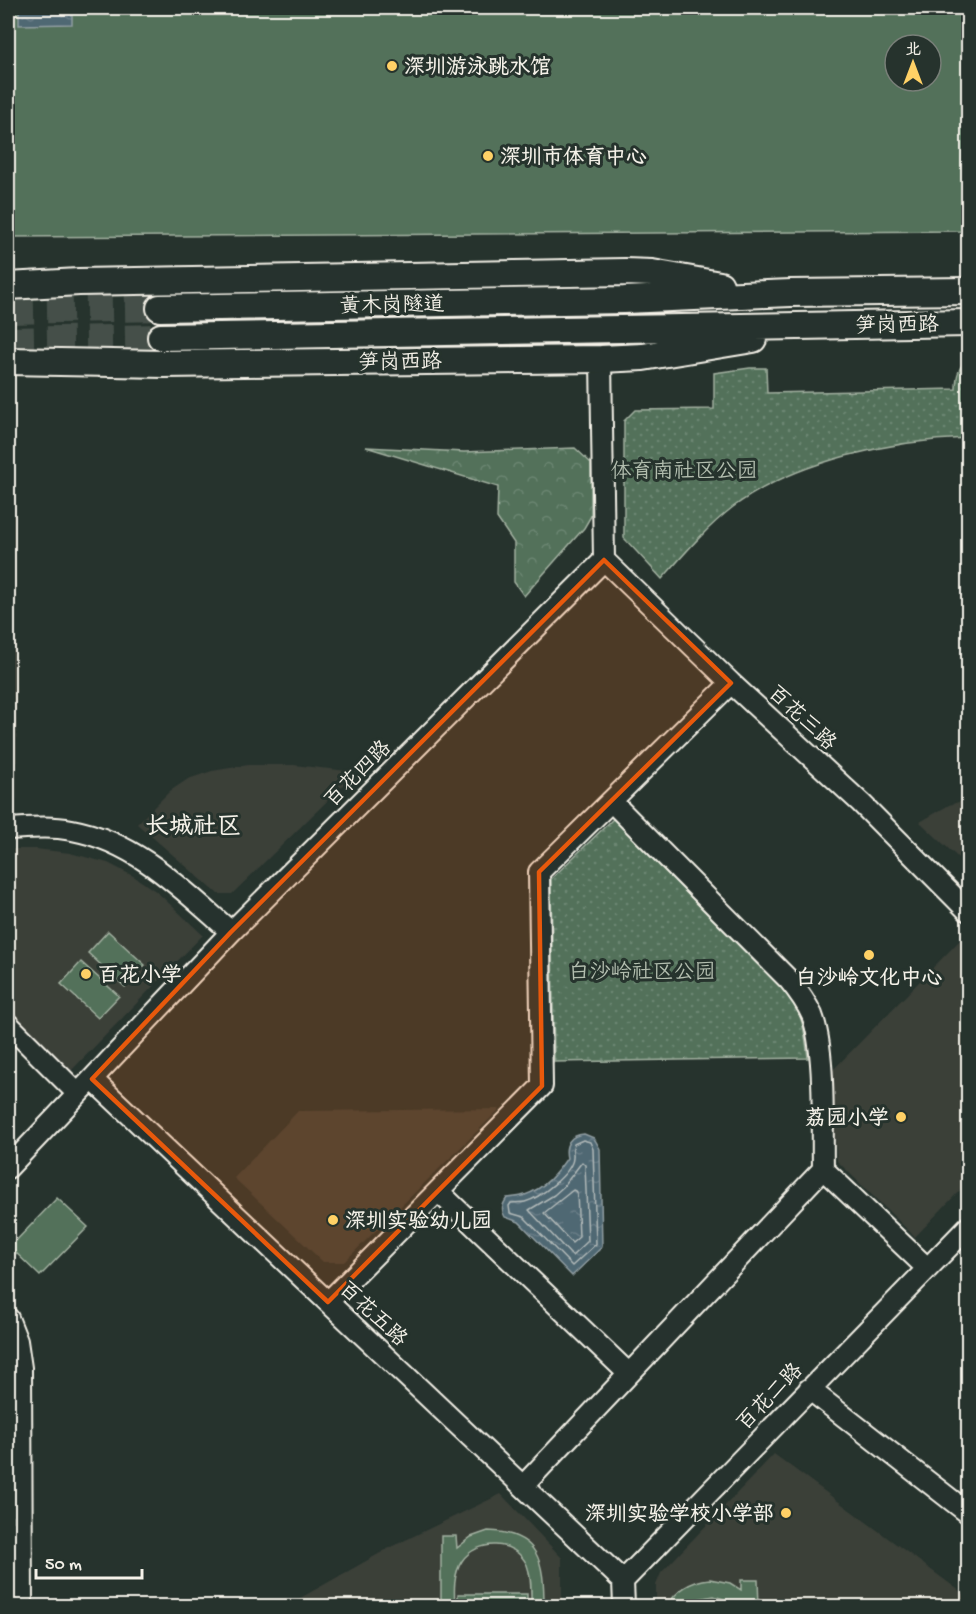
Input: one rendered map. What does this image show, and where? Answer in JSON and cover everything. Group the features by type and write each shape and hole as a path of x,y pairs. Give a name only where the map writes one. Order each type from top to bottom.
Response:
{"main road":[{"name":"笋岗西路","path":"8,286 91,282 625,272 652,273 700,282 791,293"},
{"name":"笋岗西路","path":"624,300 791,293 969,291"},
{"name":"黄木岗隧道","path":"160,308 624,300"},
{"name":"笋岗西路","path":"624,329 969,323"},
{"name":"笋岗西路","path":"8,361 164,364 601,359 643,357 750,339 789,326"},
{"name":"黄木岗隧道","path":"160,337 624,329"}],"street":[{"path":"601,359 604,560"},
{"name":"百花三路","path":"604,560 861,804 969,911"},
{"name":"百花四路","path":"8,1168 231,932 604,560"},
{"path":"328,1302 542,1086 539,872 731,683"},
{"path":"611,801 789,980 805,1001 813,1018 818,1042 823,1169 927,1268"},
{"path":"8,829 47,827 70,829 117,844 141,857 163,873 231,932"},
{"path":"8,1024 78,1094"},
{"name":"百花五路","path":"92,1079 623,1581"},
{"path":"523,1486 823,1169"},
{"path":"438,1191 629,1374"},
{"name":"百花二路","path":"623,1581 969,1227"},
{"path":"8,1318 17,1341 21,1368 15,1554 22,1606"},
{"path":"809,1389 969,1513"},
{"path":"623,1581 624,1606"}],"highlighted area":[{"path":"604,560 731,683 539,872 542,1086 328,1302 92,1079 231,932"}],"shaded area":[{"path":"8,503 15,509 17,799 8,799"},
{"path":"248,765 294,765 357,772 232,894 218,894 137,824 170,791 188,779 212,771"},
{"path":"968,799 968,867 920,822 949,805"},
{"name":"百花小学","path":"8,849 36,849 70,853 108,863 157,892 203,935 69,1073 8,1013"},
{"name":"荔园小学","path":"961,939 968,947 968,1182 915,1237 837,1161 829,1074"},
{"name":"深圳实验幼儿园","path":"500,1109 344,1262 323,1262 234,1178 298,1111"},
{"name":"深圳实验学校小学部","path":"774,1454 968,1597 968,1606 656,1606 656,1585 661,1573"},
{"path":"501,1494 562,1558 562,1606 286,1606 391,1547"}],"green space":[{"name":"深圳市体育中心","path":"8,8 968,8 968,231 8,237"},
{"name":"体育南社区公园","path":"968,359 968,438 908,443 877,449 815,465 785,477 758,491 723,515 662,579 624,538 624,421 635,410 714,409 714,373 750,368 766,368 767,393 956,389 958,372"},
{"path":"366,447 464,452 575,448 591,463 591,516 584,528 524,596 514,582 514,543 497,518 498,487"},
{"name":"白沙岭社区公园","path":"614,818 788,991 802,1023 808,1058 554,1062 551,879"},
{"path":"108,931 145,965 125,987 88,953"},
{"path":"81,962 119,996 98,1018 61,984"},
{"path":"57,1198 88,1227 40,1276 10,1247"},
{"path":"488,1531 519,1537 529,1544 540,1563 544,1606 531,1606 530,1575 521,1556 514,1550 496,1545 477,1549 462,1561 454,1589 455,1606 441,1606 441,1536 456,1536 457,1548 471,1537"},
{"path":"710,1579 730,1583 741,1590 741,1580 758,1580 759,1606 736,1606 730,1601 714,1596 697,1599 687,1606 667,1606 685,1587"},
{"path":"458,1594 527,1594 527,1606 458,1606"}],"water":[{"path":"19,8 72,8 72,24 19,25"},
{"path":"584,1134 594,1138 600,1149 602,1247 572,1276 519,1222 505,1217 503,1208 507,1198 532,1192 549,1180 567,1158 566,1149 569,1142 575,1136"}],"tunnel":[{"path":"8,311 160,308"},
{"path":"8,340 161,337"}],"place":[{"name":"深圳游泳跳水馆","path":"392,66"},
{"name":"深圳市体育中心","path":"488,156"},
{"name":"白沙岭文化中心","path":"869,955"},
{"name":"百花小学","path":"86,974"},
{"name":"荔园小学","path":"901,1117"},
{"name":"深圳实验幼儿园","path":"333,1220"},
{"name":"深圳实验学校小学部","path":"786,1513"}],"district":[{"name":"长城社区","path":"193,825"}]}
